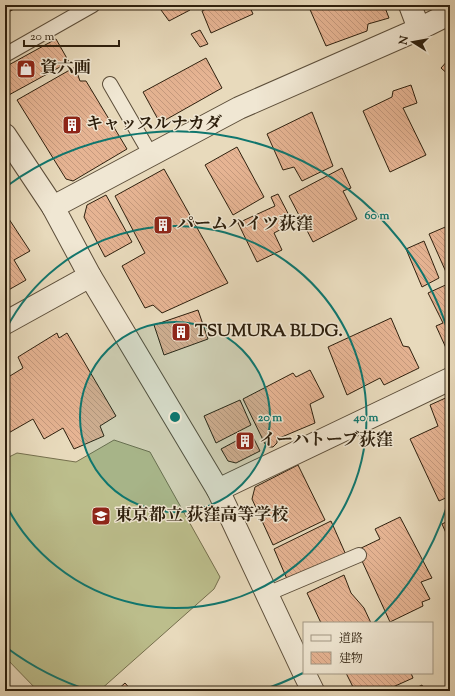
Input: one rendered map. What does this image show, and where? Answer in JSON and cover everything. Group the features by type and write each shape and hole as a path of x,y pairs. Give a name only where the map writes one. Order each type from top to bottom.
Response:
{"street":[{"path":"410,5 419,29"},
{"path":"53,207 238,108 419,29 441,18 450,11"},
{"path":"5,135 53,207 90,276 218,490 303,671"},
{"path":"5,323 90,276"},
{"path":"218,490 450,379"},
{"path":"304,674 313,691"}],"lane":[{"path":"5,55 93,5"},
{"path":"110,84 151,155"},
{"path":"268,594 359,555"}],"green space":[{"path":"114,440 150,452 220,577 214,589 99,691 38,691 5,657 5,459 17,453 76,462"}],"building":[{"path":"5,5 21,5 5,14"},
{"path":"169,5 188,5 190,10 169,21 161,10"},
{"path":"214,5 249,5 253,14 211,33 202,11"},
{"path":"308,5 384,5 389,18 368,24 367,31 326,46"},
{"path":"200,30 208,44 200,47 191,34"},
{"path":"56,39 69,62 7,96 5,93 5,67"},
{"path":"206,58 222,88 160,123 143,92"},
{"path":"450,58 450,76 441,68"},
{"name":"キャッスルナカダ","path":"75,67 80,81 86,81 127,149 73,181 66,179 17,100"},
{"path":"411,85 417,103 403,108 426,155 390,172 363,111 392,97 393,91"},
{"path":"312,112 333,166 302,181 294,167 283,170 267,134"},
{"path":"237,147 264,197 233,215 205,165"},
{"path":"342,168 351,188 343,191 357,219 313,242 289,196"},
{"name":"パームハイツ荻窪","path":"164,169 228,283 162,313 153,305 145,308 122,266 145,253 115,196"},
{"path":"278,194 293,223 274,233 282,250 257,262 238,223 275,206 271,197"},
{"path":"106,195 132,242 105,257 84,217 87,205"},
{"path":"5,213 30,251 14,260 26,280 5,292"},
{"path":"450,225 450,281 429,234"},
{"path":"424,241 439,278 422,287 406,249"},
{"path":"450,283 450,346 446,348 436,326 443,323 428,293"},
{"name":"TSUMURA BLDG.","path":"198,310 208,339 164,355 154,325"},
{"path":"391,318 403,346 409,347 419,368 384,385 380,378 347,395 328,347"},
{"path":"57,333 59,338 67,333 116,416 100,426 104,436 74,449 63,428 44,439 33,419 5,435 5,379 23,368 18,357"},
{"path":"310,370 324,397 310,404 315,423 277,439 277,443 273,447 269,447 265,444 243,399 293,373 296,377"},
{"path":"450,396 450,496 439,501 410,439 438,426 430,405"},
{"path":"240,400 251,425 216,443 204,416"},
{"name":"イーハトーブ荻窪","path":"251,433 260,451 236,463 228,461 221,449"},
{"path":"298,465 325,520 273,545 252,499 255,487"},
{"path":"400,517 432,578 421,582 430,599 422,602 423,606 390,622 357,550 380,539 375,529"},
{"path":"450,520 450,542 442,524"},
{"path":"331,521 346,555 287,579 274,549"},
{"path":"344,575 351,593 364,608 371,622 321,622 307,593"},
{"path":"346,674 411,674 413,678 384,691 355,691"},
{"path":"125,683 132,691 116,691"},
{"path":"422,685 425,691 410,691"}],"place":[{"name":"資六画","path":"26,69"},
{"name":"キャッスルナカダ","path":"72,125"},
{"name":"パームハイツ荻窪","path":"163,225"},
{"name":"TSUMURA BLDG.","path":"181,332"},
{"name":"イーハトーブ荻窪","path":"245,441"},
{"name":"東京都立 荻窪高等学校","path":"101,516"}]}
